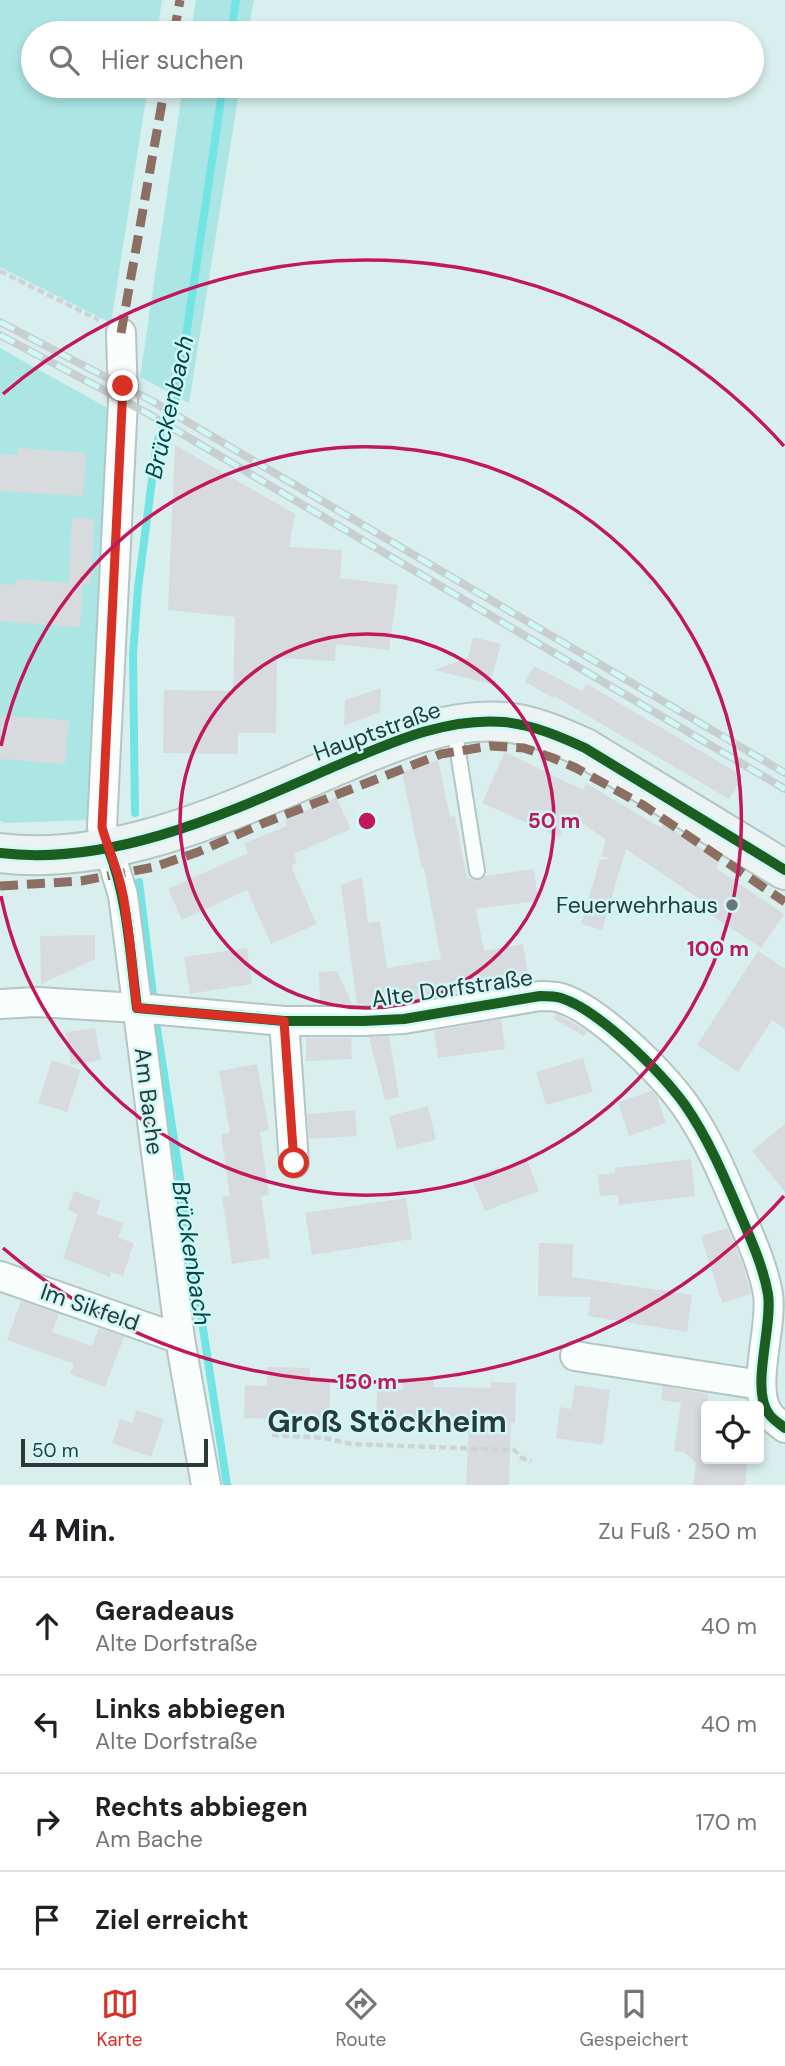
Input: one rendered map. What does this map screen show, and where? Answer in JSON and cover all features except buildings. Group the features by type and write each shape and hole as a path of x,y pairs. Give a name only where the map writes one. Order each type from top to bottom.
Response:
{"street":[{"name":"Am Bache","path":"121,333 123,401 102,827 123,895 180,1339 206,1485"},
{"name":"Hauptstraße","path":"0,853 46,854 108,848 214,817 385,745 430,729 453,724 504,722 556,734 585,748 785,870"},
{"name":"Alte Dorfstraße","path":"137,1008 284,1021 404,1019 540,996 559,997 576,1004 597,1017 641,1056 684,1104 715,1155 759,1259 768,1296 768,1325 761,1385"},
{"path":"0,1004 37,1002 137,1008"},
{"path":"284,1021 294,1163"},
{"name":"Im Sikfeld","path":"0,1276 180,1339"},
{"path":"575,1356 761,1385 762,1401 769,1415 785,1428"}],"lane":[{"path":"453,724 477,871"}],"path":[{"path":"0,271 121,333"},
{"path":"272,1435 325,1438 351,1444 514,1450 522,1458 531,1461"}],"shaded area":[{"path":"0,0 162,0 159,21 21,21 21,98 146,98 111,323 0,267"},
{"path":"196,0 254,0 250,21 193,21"},
{"path":"181,98 238,98 189,403 140,377"},
{"path":"0,348 122,416 89,820 0,821"}],"waterway":[{"name":"Brückenbach","path":"233,21 236,0"},
{"name":"Brückenbach","path":"135,813 133,654 138,588 157,442 177,397 221,98"},
{"name":"Brückenbach","path":"139,882 154,1003"},
{"name":"Brückenbach","path":"156,1022 227,1485"}],"railway":[{"path":"0,322 152,401 785,773"},
{"path":"0,335 147,413 785,789"}],"marked path":[{"path":"176,21 180,0"},
{"path":"121,333 163,98"},
{"path":"0,886 81,881 154,867 198,852 264,823 441,754 490,746 524,748 576,768 643,805 785,902"}],"cycle path":[{"path":"0,853 43,855 85,852 128,844 212,818 415,734 459,724 504,722 546,732 585,748 785,870"},
{"path":"108,848 124,907 137,1008 284,1021 363,1021 404,1019 548,996 576,1005 611,1028 661,1076 685,1105 728,1186 756,1253 768,1294 768,1323 762,1374 764,1403 770,1416 785,1428"}],"place":[{"name":"Feuerwehrhaus","path":"732,905"}],"district":[{"name":"Groß Stöckheim","path":"387,1421"}],"route":[{"path":"123,386 102,827 123,895 137,1008 284,1021 294,1163"}]}
